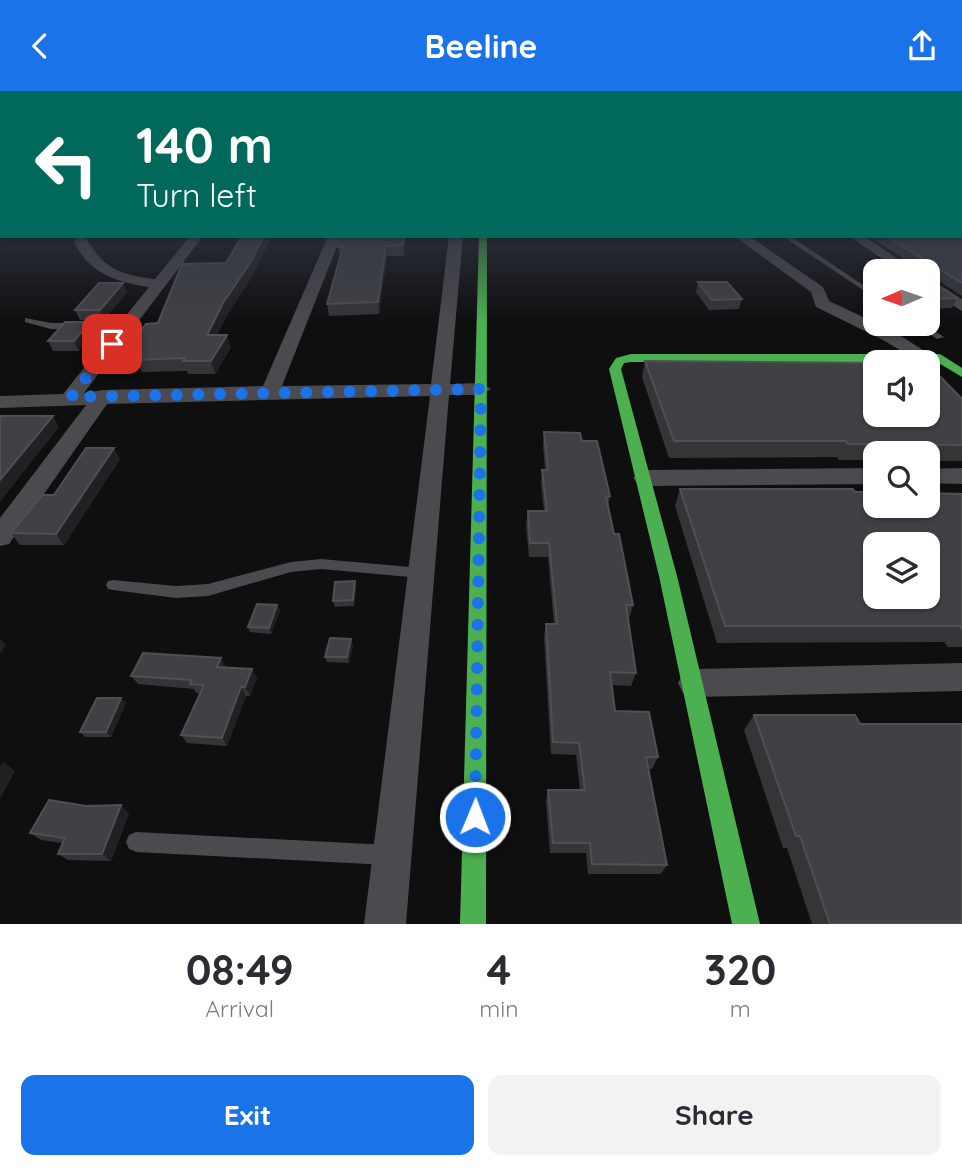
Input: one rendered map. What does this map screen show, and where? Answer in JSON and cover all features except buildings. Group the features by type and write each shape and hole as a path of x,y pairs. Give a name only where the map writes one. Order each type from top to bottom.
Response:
{"street":[{"path":"83,244 92,260 115,274 139,282 159,284"},
{"path":"71,397 191,244"},
{"path":"270,392 332,244"},
{"path":"385,924 455,244"},
{"path":"473,924 483,244"},
{"path":"751,244 818,291 822,304 913,350"},
{"path":"867,244 890,259"},
{"path":"940,287 962,286"},
{"path":"940,292 962,306"},
{"path":"746,924 694,683 645,478 615,369 620,361 631,358 863,358"},
{"path":"940,358 962,373"},
{"path":"0,402 103,396 481,389"},
{"path":"0,537 103,396"},
{"path":"645,478 863,476"},
{"path":"940,476 962,476"},
{"path":"694,683 962,677"}],"lane":[{"path":"797,244 863,288"},
{"path":"28,320 51,326 126,326"},
{"path":"113,585 176,592 208,590 291,567 321,564 421,572"},
{"path":"136,842 392,855"}],"traffic: fast":[{"path":"473,924 483,244"},
{"path":"746,924 668,576 615,369 620,361 631,358 940,358 962,373"}],"route":[{"path":"112,344 71,397 481,389 475,817"}]}
